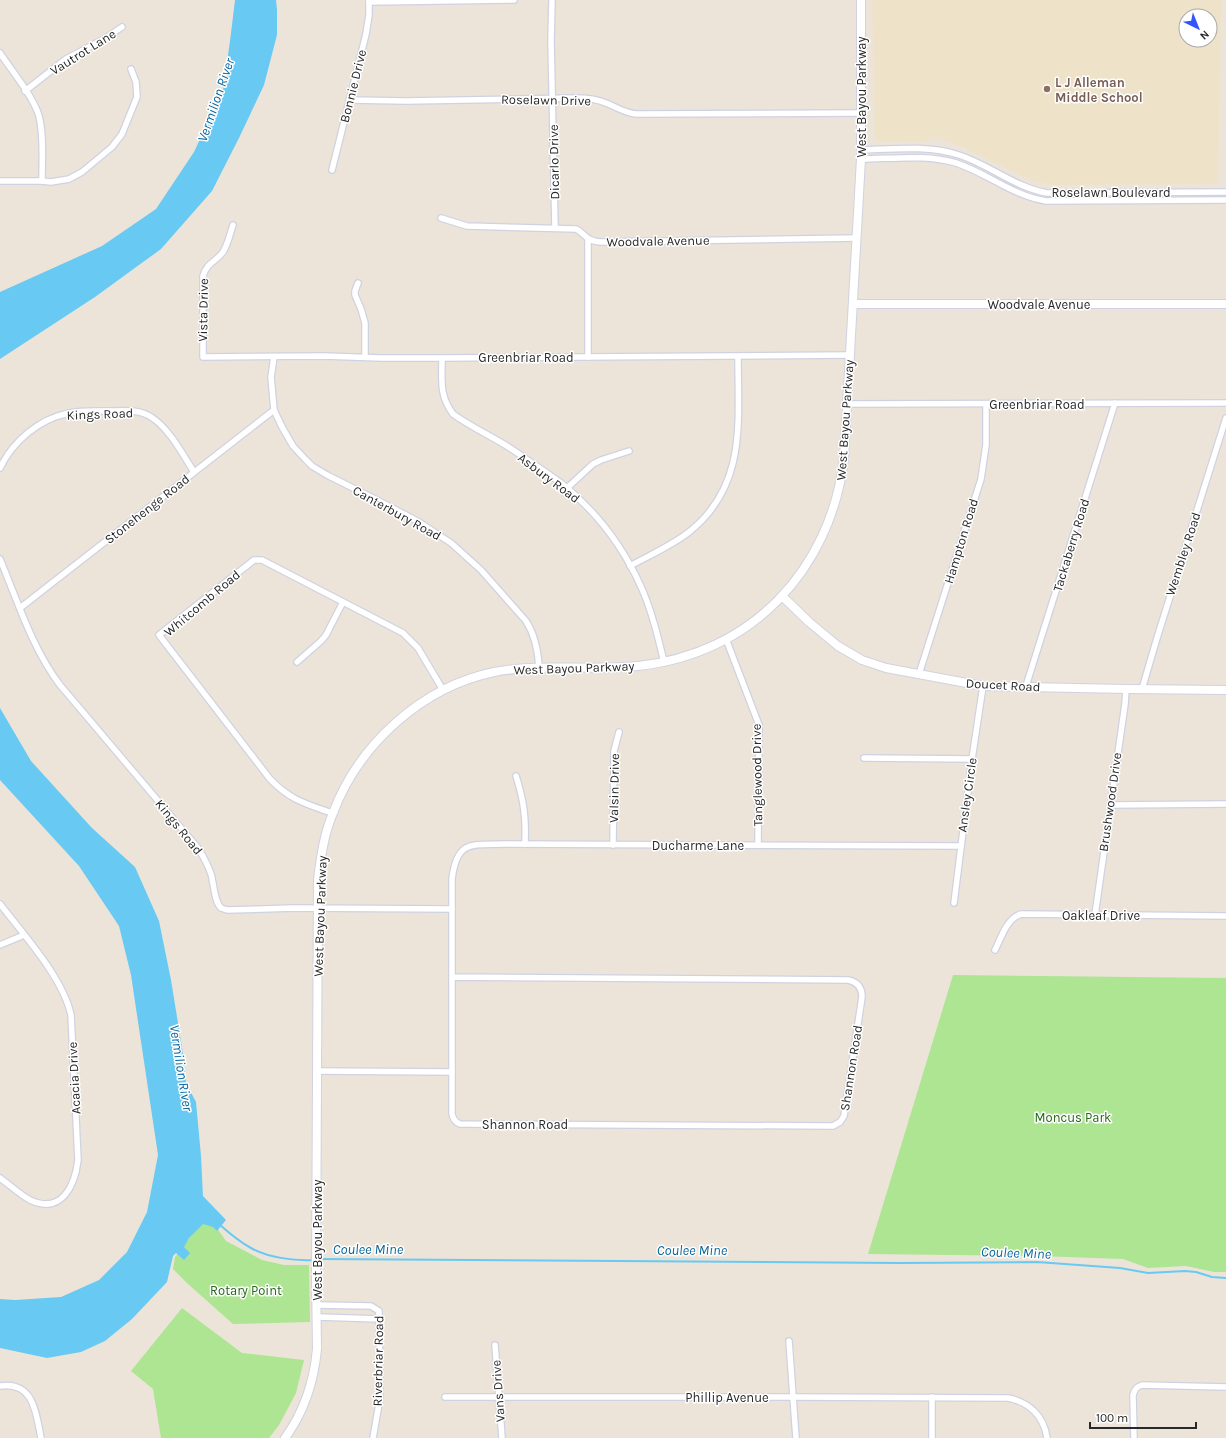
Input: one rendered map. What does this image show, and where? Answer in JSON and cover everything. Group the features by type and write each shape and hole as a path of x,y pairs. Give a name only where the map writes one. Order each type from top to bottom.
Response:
{"street":[{"path":"369,1 514,0"},
{"name":"Dicarlo Drive","path":"552,0 551,41 555,228"},
{"name":"West Bayou Parkway","path":"285,1438 304,1405 316,1361 318,1317 316,1279 318,909 320,859 332,814 340,795 354,771 375,744 410,711 443,690 466,681 507,670 539,667 635,666 664,662 694,654 726,639 753,622 782,596 798,577 816,551 832,516 842,477 861,159 861,0"},
{"name":"Bonnie Drive","path":"332,170 366,34 369,15 369,1"},
{"name":"Vautrot Lane","path":"25,91 66,59 104,39 122,27"},
{"path":"0,53 35,108 40,122 42,181"},
{"path":"0,181 59,182 76,176 112,147 119,138 137,97 136,82 131,69"},
{"name":"Roselawn Drive","path":"349,100 581,98 596,100 623,111 636,114 861,112"},
{"name":"Roselawn Boulevard","path":"861,150 940,150 961,155 1030,189 1057,193 1226,192"},
{"path":"939,159 940,150"},
{"name":"Roselawn Boulevard","path":"861,159 939,159 958,164 1026,197 1046,201 1226,200"},
{"path":"994,181 997,173"},
{"path":"1126,192 1126,200"},
{"path":"1203,192 1203,200"},
{"path":"1057,193 1057,201"},
{"name":"Woodvale Avenue","path":"441,218 467,226 578,230 588,239 602,242 856,238"},
{"name":"Vista Drive","path":"202,357 203,276 208,264 222,253 233,225"},
{"path":"588,239 588,357"},
{"path":"358,283 355,295 361,309 364,323 365,357"},
{"name":"Woodvale Avenue","path":"853,304 1226,304"},
{"name":"Greenbriar Road","path":"202,357 324,356 442,358 850,355"},
{"name":"Canterbury Road","path":"274,356 271,377 274,410 293,446 312,466 419,522 451,543 467,556 526,620 532,630 535,640 539,667"},
{"path":"630,566 688,533 709,512 721,494 732,468 738,439 738,357"},
{"name":"Asbury Road","path":"442,358 443,395 453,414 512,450 567,488 598,520 616,543 642,589 664,662"},
{"name":"Tackaberry Road","path":"1026,686 1115,403"},
{"name":"Greenbriar Road","path":"847,404 1226,403"},
{"name":"Hampton Road","path":"919,674 981,479 985,453 986,404"},
{"name":"Stonehenge Road","path":"20,608 274,410"},
{"name":"Kings Road","path":"0,468 15,445 26,434 47,420 71,412 122,411 141,413 150,416 159,422 194,472"},
{"name":"Wembley Road","path":"1142,690 1159,630 1226,418"},
{"path":"567,488 597,462 629,451"},
{"name":"Kings Road","path":"0,559 40,654 51,672 202,854 212,875 219,906 227,910 452,909"},
{"name":"Whitcomb Road","path":"332,814 286,795 270,779 160,635 254,560 262,560 394,628 411,640 424,656 443,690"},
{"name":"Doucet Road","path":"782,596 829,640 850,654 881,666 983,686 1142,690 1226,690"},
{"path":"296,662 322,641 343,602"},
{"name":"Tanglewood Drive","path":"726,639 759,725 758,845"},
{"name":"Ansley Circle","path":"954,903 960,846 983,686"},
{"name":"Brushwood Drive","path":"1095,915 1126,689"},
{"name":"Valsin Drive","path":"613,845 614,751 619,732"},
{"path":"864,758 972,759"},
{"path":"516,776 523,798 526,828 525,844"},
{"path":"1110,805 1226,804"},
{"name":"Ducharme Lane","path":"453,872 457,856 462,850 467,847 478,845 960,846"},
{"name":"Shannon Road","path":"452,977 848,980 857,983 862,992 862,997 844,1116 840,1122 832,1126 460,1124 454,1120 452,1114 452,977 452,909 453,872"},
{"name":"Acacia Drive","path":"0,904 55,979 64,992 68,1002 71,1015 78,1160 75,1177 68,1191 63,1197 49,1203 43,1204 30,1200 0,1178"},
{"name":"Oakleaf Drive","path":"995,950 1013,918 1019,915 1226,916"},
{"path":"0,945 24,935"},
{"path":"317,1071 452,1072"},
{"name":"Riverbriar Road","path":"317,1305 371,1306 380,1311 380,1398 372,1438"},
{"path":"318,1317 380,1319"},
{"path":"789,1341 796,1438"},
{"name":"Vans Drive","path":"495,1344 502,1438"},
{"path":"0,1386 11,1385 17,1387 23,1390 30,1397 35,1410 41,1438"},
{"path":"1134,1438 1133,1395 1136,1388 1142,1385 1226,1387"},
{"name":"Phillip Avenue","path":"445,1397 1008,1398 1025,1403 1037,1414 1044,1425 1047,1438"},
{"path":"932,1397 932,1438"}],"shaded area":[{"name":"L J Alleman Middle School","path":"872,0 1221,0 1218,184 1052,185 1033,181 967,149 936,137 923,142 875,141"}],"green space":[{"name":"Moncus Park","path":"953,975 1226,978 1226,1272 1214,1272 1186,1266 1148,1268 1123,1259 1038,1256 868,1254"},
{"name":"Rotary Point","path":"202,1221 214,1224 226,1241 262,1260 284,1265 309,1265 310,1322 233,1324 188,1284 173,1269 175,1257"},
{"path":"182,1308 242,1353 304,1360 296,1393 279,1425 269,1438 161,1438 153,1389 131,1371"}],"water":[{"path":"235,0 276,0 277,35 264,85 212,191 161,249 95,297 0,359 0,292 102,246 156,209 194,152 223,90"},
{"name":"Vermilion River","path":"0,708 31,761 92,828 135,867 159,921 171,980 183,1054 186,1083 196,1102 203,1196 226,1220 217,1231 213,1227 203,1224 189,1238 184,1247 190,1253 184,1260 176,1253 173,1256 167,1282 132,1319 105,1341 81,1352 47,1358 0,1348 0,1299 15,1300 61,1297 99,1280 127,1252 147,1212 158,1155 131,975 119,926 79,866 0,780"}],"waterway":[{"name":"Coulee Mine","path":"219,1224 247,1246 258,1251 282,1258 314,1260"},
{"name":"Coulee Mine","path":"319,1259 901,1263 1037,1262 1120,1268 1148,1273 1185,1271 1196,1272 1212,1277 1226,1278"}],"place":[{"name":"L J Alleman Middle School","path":"1047,89"}]}
